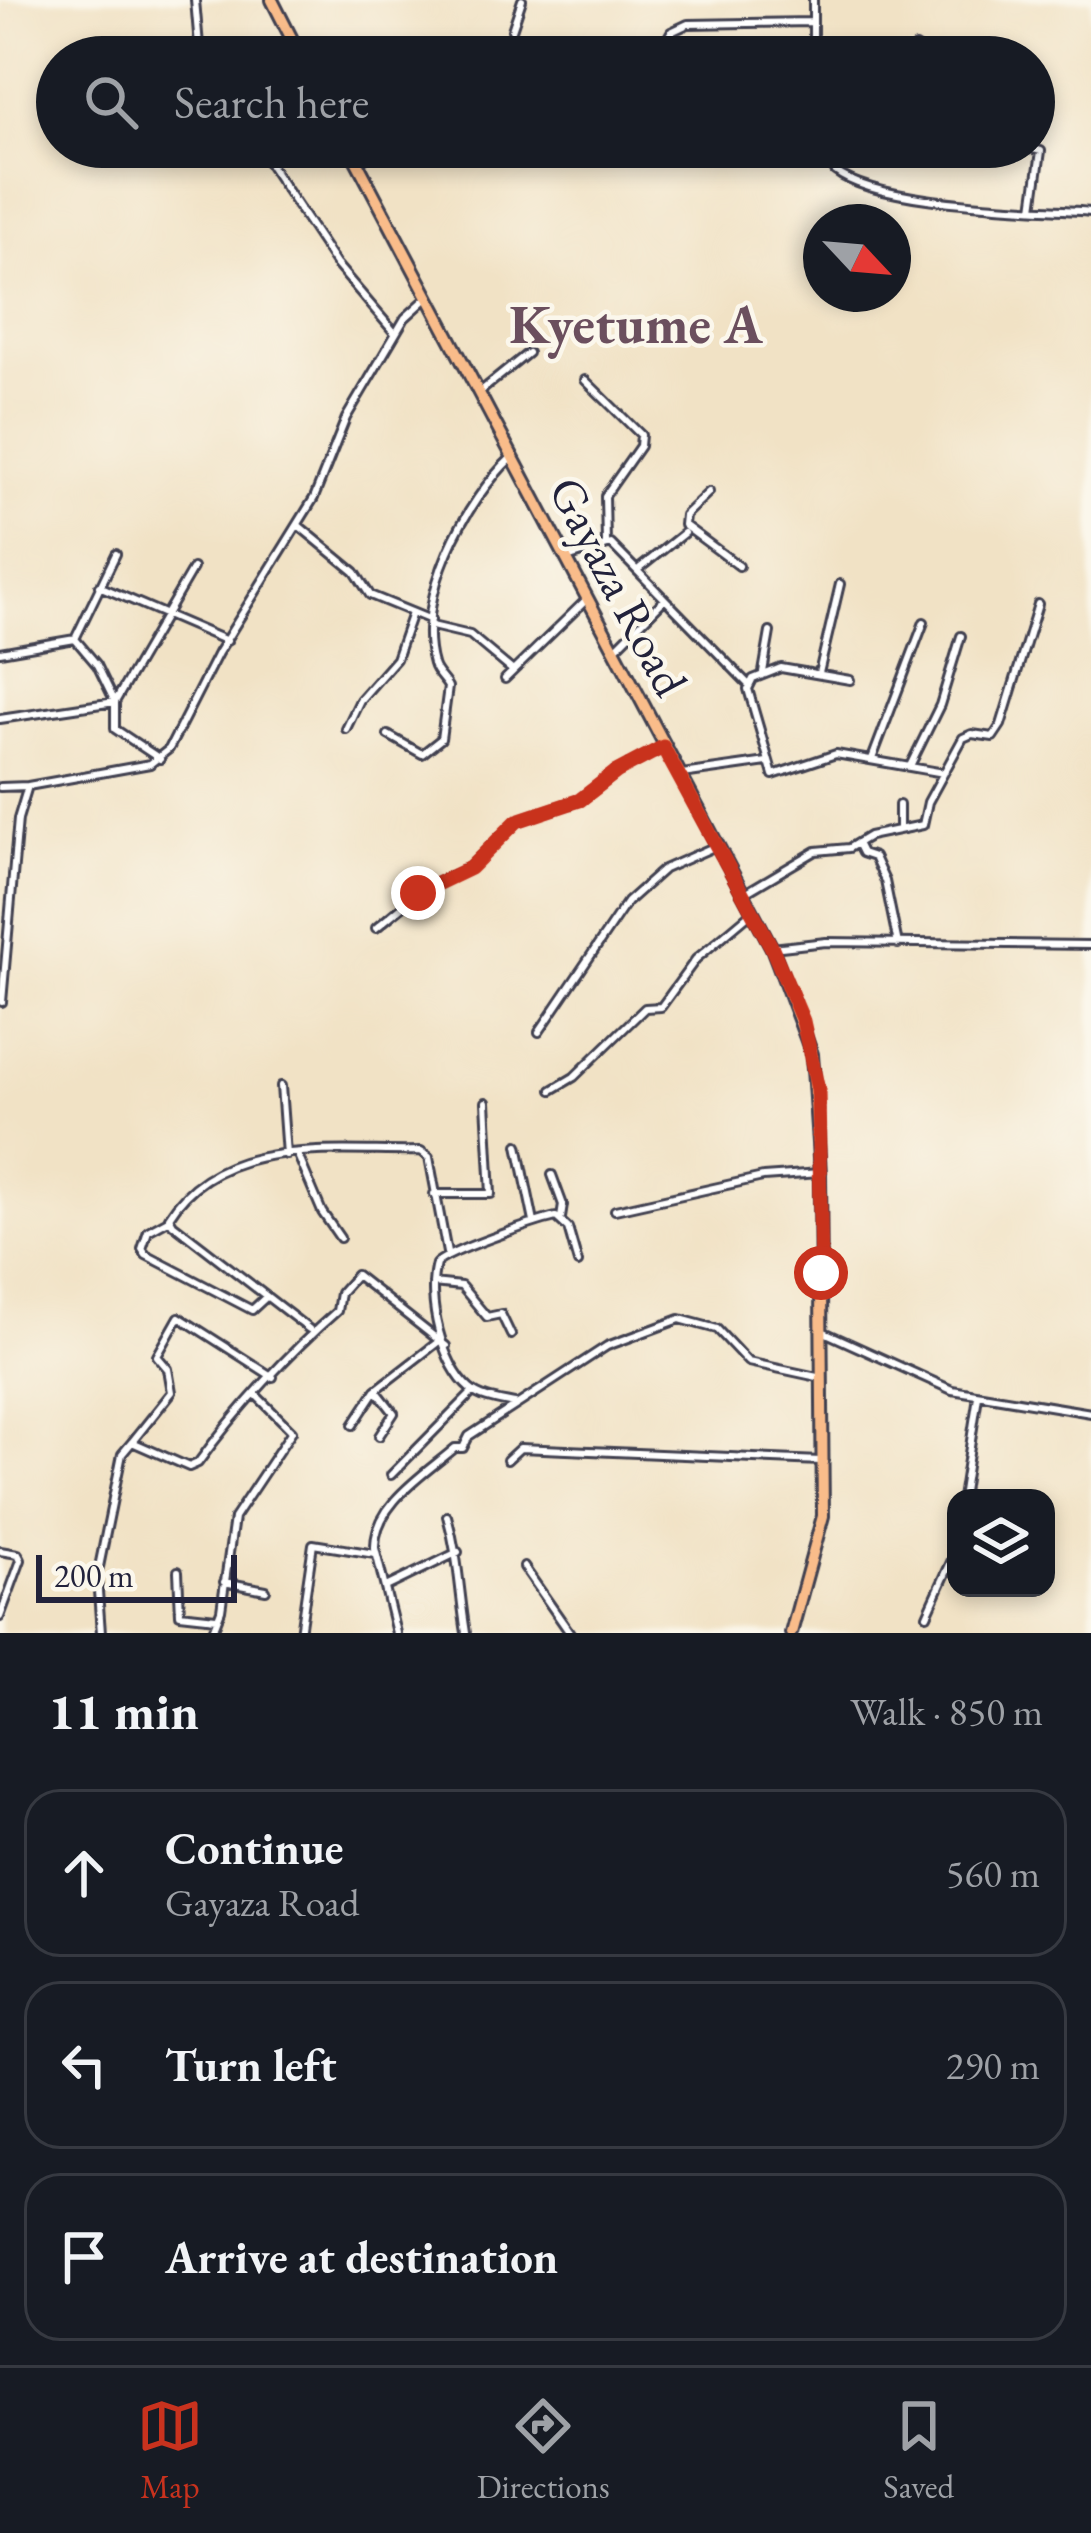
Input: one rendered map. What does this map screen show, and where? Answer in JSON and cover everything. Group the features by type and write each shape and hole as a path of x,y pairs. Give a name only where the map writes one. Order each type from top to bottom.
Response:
{"main road":[{"path":"272,0 291,36"},
{"name":"Gayaza Road","path":"360,168 772,948 812,1054 820,1173 823,1462 817,1551 791,1633"}],"street":[{"path":"195,0 198,36"},
{"path":"512,31 522,0"},
{"path":"812,36 813,0"},
{"path":"669,36 688,24 812,22"},
{"path":"272,168 336,264 395,333"},
{"path":"834,168 856,181 946,200 1091,212"},
{"path":"1034,208 1040,168"},
{"path":"0,788 160,759 298,526 343,424 395,333 427,298"},
{"path":"478,394 528,353"},
{"path":"585,380 641,435 640,446 605,496 606,543"},
{"path":"388,735 422,754 441,740 448,687 433,664 431,623 437,580 488,481 512,457"},
{"path":"709,492 685,514 684,525 739,566"},
{"path":"298,526 355,572 368,593 431,623 470,635 514,670"},
{"path":"684,533 640,568 638,576 749,686 767,762 776,776 836,754 944,773"},
{"path":"565,559 606,543"},
{"path":"606,543 640,568"},
{"path":"75,639 116,554"},
{"path":"115,703 193,568"},
{"path":"818,673 840,584"},
{"path":"99,586 226,641"},
{"path":"505,679 586,600"},
{"path":"618,646 662,602"},
{"path":"742,896 816,851 923,825 944,773 967,735 995,736 1038,604"},
{"path":"346,729 360,700 396,659 412,613"},
{"path":"872,760 924,622"},
{"path":"749,686 763,672 770,632"},
{"path":"910,766 940,705 962,636"},
{"path":"75,639 97,665 115,703 115,729 160,759"},
{"path":"0,652 75,639"},
{"path":"763,672 818,673 850,680"},
{"path":"0,719 115,703"},
{"path":"376,928 422,890 470,868 517,821 580,800 616,772 663,747"},
{"path":"679,775 767,762"},
{"path":"2,1002 18,819 28,786"},
{"path":"899,805 899,828"},
{"path":"856,843 862,853 874,857 886,881 898,944"},
{"path":"539,1032 627,902 664,869 716,846"},
{"path":"552,1090 574,1077 642,1010 661,1007 696,959 752,912"},
{"path":"772,948 814,942 1091,945"},
{"path":"281,1086 286,1155"},
{"path":"434,1194 491,1194 486,1102"},
{"path":"518,1145 534,1222"},
{"path":"265,1298 252,1310 142,1249 148,1231 170,1219 186,1197 225,1170 264,1153 421,1151 429,1157 447,1253"},
{"path":"297,1154 322,1212 340,1238"},
{"path":"615,1210 763,1177 820,1173"},
{"path":"552,1175 563,1205 561,1218 578,1262"},
{"path":"516,1405 473,1392 442,1344 433,1316 436,1264 447,1253 475,1249 534,1222 561,1218"},
{"path":"170,1219 309,1329"},
{"path":"133,1442 189,1468 296,1354 309,1329 337,1311 350,1278 361,1276 442,1344"},
{"path":"433,1283 461,1286 487,1317 501,1314 511,1335"},
{"path":"101,1633 97,1577 122,1454 172,1392 168,1369 157,1356 179,1318 273,1377"},
{"path":"396,1633 375,1536 396,1500 455,1448 463,1448 470,1436 635,1332 680,1319 717,1329 745,1360 822,1378"},
{"path":"822,1331 952,1390 1091,1413"},
{"path":"353,1426 376,1390 442,1344"},
{"path":"376,1390 394,1413 379,1436"},
{"path":"391,1475 473,1392"},
{"path":"212,1633 234,1518 292,1431 256,1395"},
{"path":"963,1489 978,1396"},
{"path":"507,1460 520,1448 823,1462"},
{"path":"447,1516 458,1552 466,1633"},
{"path":"300,1633 313,1544 376,1555"},
{"path":"0,1551 19,1554 21,1560 0,1617"},
{"path":"385,1588 458,1552"},
{"path":"524,1567 570,1633"},
{"path":"178,1571 181,1614 215,1618"},
{"path":"927,1615 947,1571"},
{"path":"224,1582 266,1590"}],"district":[{"name":"Kyetume A","path":"636,324"}],"route":[{"path":"418,893 470,868 517,821 571,805 616,772 663,747 772,948 803,1021 818,1090 821,1273"}]}
